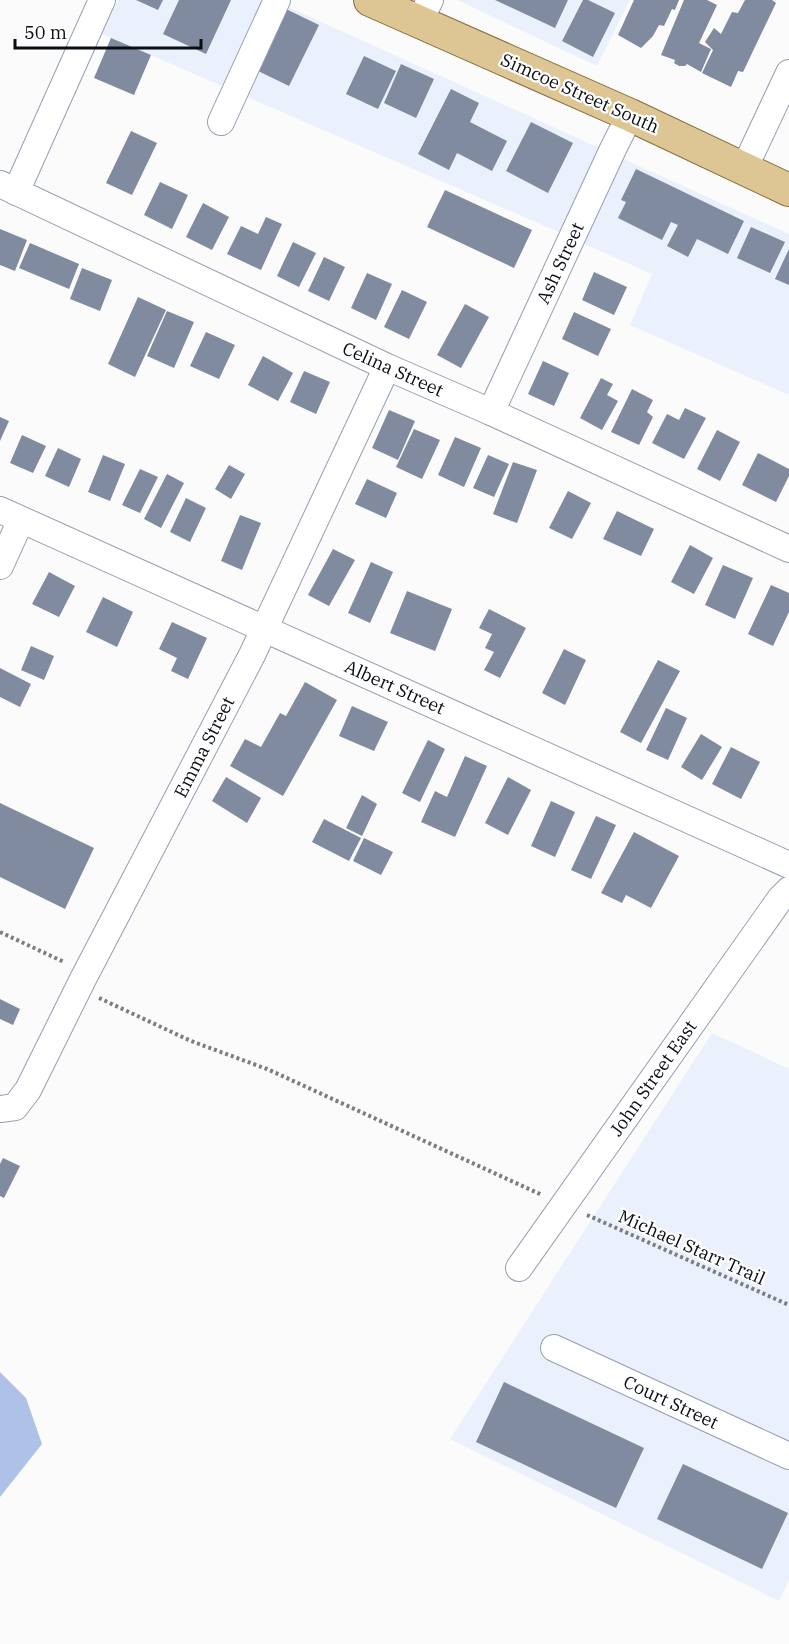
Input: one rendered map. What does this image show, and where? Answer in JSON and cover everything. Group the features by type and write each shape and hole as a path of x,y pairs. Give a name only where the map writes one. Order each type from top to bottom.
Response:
{"main road":[{"name":"Simcoe Street South","path":"370,0 425,11 630,115 789,190"}],"street":[{"path":"8,188 102,0"},
{"path":"221,122 278,0"},
{"path":"744,169 789,73"},
{"name":"Ash Street","path":"491,412 630,115"},
{"name":"Celina Street","path":"8,188 387,367 491,412 789,549"},
{"name":"Emma Street","path":"0,1109 15,1107 28,1090 264,629 387,367"},
{"path":"0,566 11,515"},
{"name":"Albert Street","path":"11,515 789,865"},
{"name":"John Street East","path":"519,1268 780,899 789,890"},
{"name":"Court Street","path":"554,1348 789,1456"}],"path":[{"path":"0,932 65,963"},
{"path":"95,996 191,1041 267,1070 546,1197"},
{"name":"Michael Starr Trail","path":"584,1214 789,1305"}],"shaded area":[{"path":"118,0 273,0 789,234 789,395 630,325 652,274 102,34"},
{"path":"457,0 630,0 597,66"},
{"path":"712,1033 789,1069 789,1580 779,1601 450,1439"}],"water":[{"path":"0,1372 26,1398 42,1444 0,1497"}],"building":[{"path":"136,0 163,0 158,10"},
{"path":"179,0 231,0 206,54 163,34"},
{"path":"495,0 568,0 555,28"},
{"path":"583,0 588,0 615,13 593,57 562,41"},
{"path":"634,0 679,0 664,26 659,25 653,36 641,48 618,35"},
{"path":"684,0 707,0 717,5 699,43 711,49 701,72 687,64 679,66 674,63 675,60 661,55"},
{"path":"745,0 772,0 776,3 743,72 738,71 731,87 702,73 713,50 705,42 714,28 721,34 732,12 738,13"},
{"path":"286,9 319,25 289,86 256,70"},
{"path":"111,38 151,55 134,95 94,78"},
{"path":"364,56 396,71 378,109 346,94"},
{"path":"401,64 434,79 416,118 384,103"},
{"path":"451,89 479,103 470,122 507,141 492,171 457,153 449,170 418,154"},
{"path":"531,122 573,143 548,193 506,171"},
{"path":"131,131 157,143 132,195 106,183"},
{"path":"636,169 744,221 728,254 697,239 688,257 667,246 678,225 671,222 662,240 618,218 626,202 621,200"},
{"path":"160,182 188,195 172,229 144,215"},
{"path":"445,190 532,230 514,268 427,227"},
{"path":"203,203 229,217 212,250 186,237"},
{"path":"266,217 282,224 261,270 227,254 241,226 258,234"},
{"path":"751,227 785,242 770,273 737,258"},
{"path":"0,229 27,240 15,271 0,265"},
{"path":"293,242 316,253 299,287 277,276"},
{"path":"30,243 79,264 69,289 19,268"},
{"path":"789,249 789,285 775,279"},
{"path":"324,257 345,267 329,301 308,291"},
{"path":"82,268 112,280 100,311 70,299"},
{"path":"594,272 627,287 614,315 582,300"},
{"path":"367,273 392,284 376,320 351,308"},
{"path":"402,290 427,302 409,339 384,327"},
{"path":"138,297 166,310 135,377 108,364"},
{"path":"465,304 489,317 461,368 437,355"},
{"path":"167,311 194,322 174,368 147,356"},
{"path":"574,312 611,329 598,356 562,339"},
{"path":"206,332 235,345 219,379 190,366"},
{"path":"263,356 293,373 278,401 248,385"},
{"path":"543,361 569,373 554,406 528,394"},
{"path":"304,371 330,382 316,414 290,402"},
{"path":"601,378 613,384 607,395 618,401 602,430 580,418"},
{"path":"632,389 653,400 647,412 653,417 639,445 611,432"},
{"path":"685,408 706,418 684,459 652,443 667,414 679,420"},
{"path":"389,410 415,421 398,460 372,448"},
{"path":"0,417 9,421 0,441"},
{"path":"414,429 440,440 422,479 396,467"},
{"path":"717,430 740,442 720,481 697,469"},
{"path":"22,435 46,446 33,473 10,463"},
{"path":"455,437 481,448 464,487 438,475"},
{"path":"58,448 81,459 69,487 45,476"},
{"path":"758,453 789,469 789,476 776,502 742,485"},
{"path":"103,455 125,464 110,501 88,492"},
{"path":"488,455 509,464 494,497 473,488"},
{"path":"513,462 537,470 517,523 493,514"},
{"path":"229,465 245,474 231,499 215,489"},
{"path":"140,469 158,477 140,513 122,505"},
{"path":"167,474 184,483 161,528 144,519"},
{"path":"367,479 397,493 386,518 355,504"},
{"path":"568,491 591,503 572,539 549,528"},
{"path":"186,498 206,508 190,542 170,532"},
{"path":"617,511 654,529 641,556 603,539"},
{"path":"240,515 261,523 242,570 221,561"},
{"path":"690,545 713,558 694,594 671,582"},
{"path":"333,549 355,560 329,606 308,595"},
{"path":"371,562 393,572 370,623 348,613"},
{"path":"723,565 753,578 735,619 705,605"},
{"path":"49,572 75,586 59,617 32,604"},
{"path":"771,585 789,593 789,612 773,646 748,634"},
{"path":"407,591 452,609 435,651 390,633"},
{"path":"103,597 133,612 117,647 86,632"},
{"path":"489,609 526,628 500,678 484,670 494,652 485,648 492,634 479,628"},
{"path":"172,622 207,638 188,679 171,671 177,658 159,649"},
{"path":"31,646 54,656 44,680 21,670"},
{"path":"564,649 586,660 565,705 542,693"},
{"path":"658,660 680,671 641,743 620,732"},
{"path":"0,668 31,684 20,707 0,697"},
{"path":"305,682 337,700 283,796 230,766 245,739 261,747 280,713 286,716"},
{"path":"352,706 388,722 374,751 339,736"},
{"path":"666,708 687,718 668,760 646,750"},
{"path":"701,734 722,747 702,780 681,767"},
{"path":"428,740 445,749 420,802 402,793"},
{"path":"731,747 760,762 741,799 712,784"},
{"path":"465,756 487,766 455,837 421,822 435,791 447,797"},
{"path":"226,777 261,798 247,823 212,801"},
{"path":"508,777 531,790 508,835 485,823"},
{"path":"362,795 377,804 362,836 346,828"},
{"path":"551,801 575,812 555,857 531,846"},
{"path":"0,803 94,848 65,909 0,877"},
{"path":"596,816 616,825 591,879 571,870"},
{"path":"324,819 361,838 349,861 312,842"},
{"path":"634,832 679,856 651,908 626,895 622,903 601,893"},
{"path":"364,838 393,852 381,875 353,861"},
{"path":"0,999 20,1009 13,1025 0,1019"},
{"path":"3,1158 20,1166 4,1198 0,1196 0,1164"},
{"path":"504,1382 644,1448 616,1508 476,1442"},
{"path":"683,1464 788,1513 762,1569 657,1519"}]}
